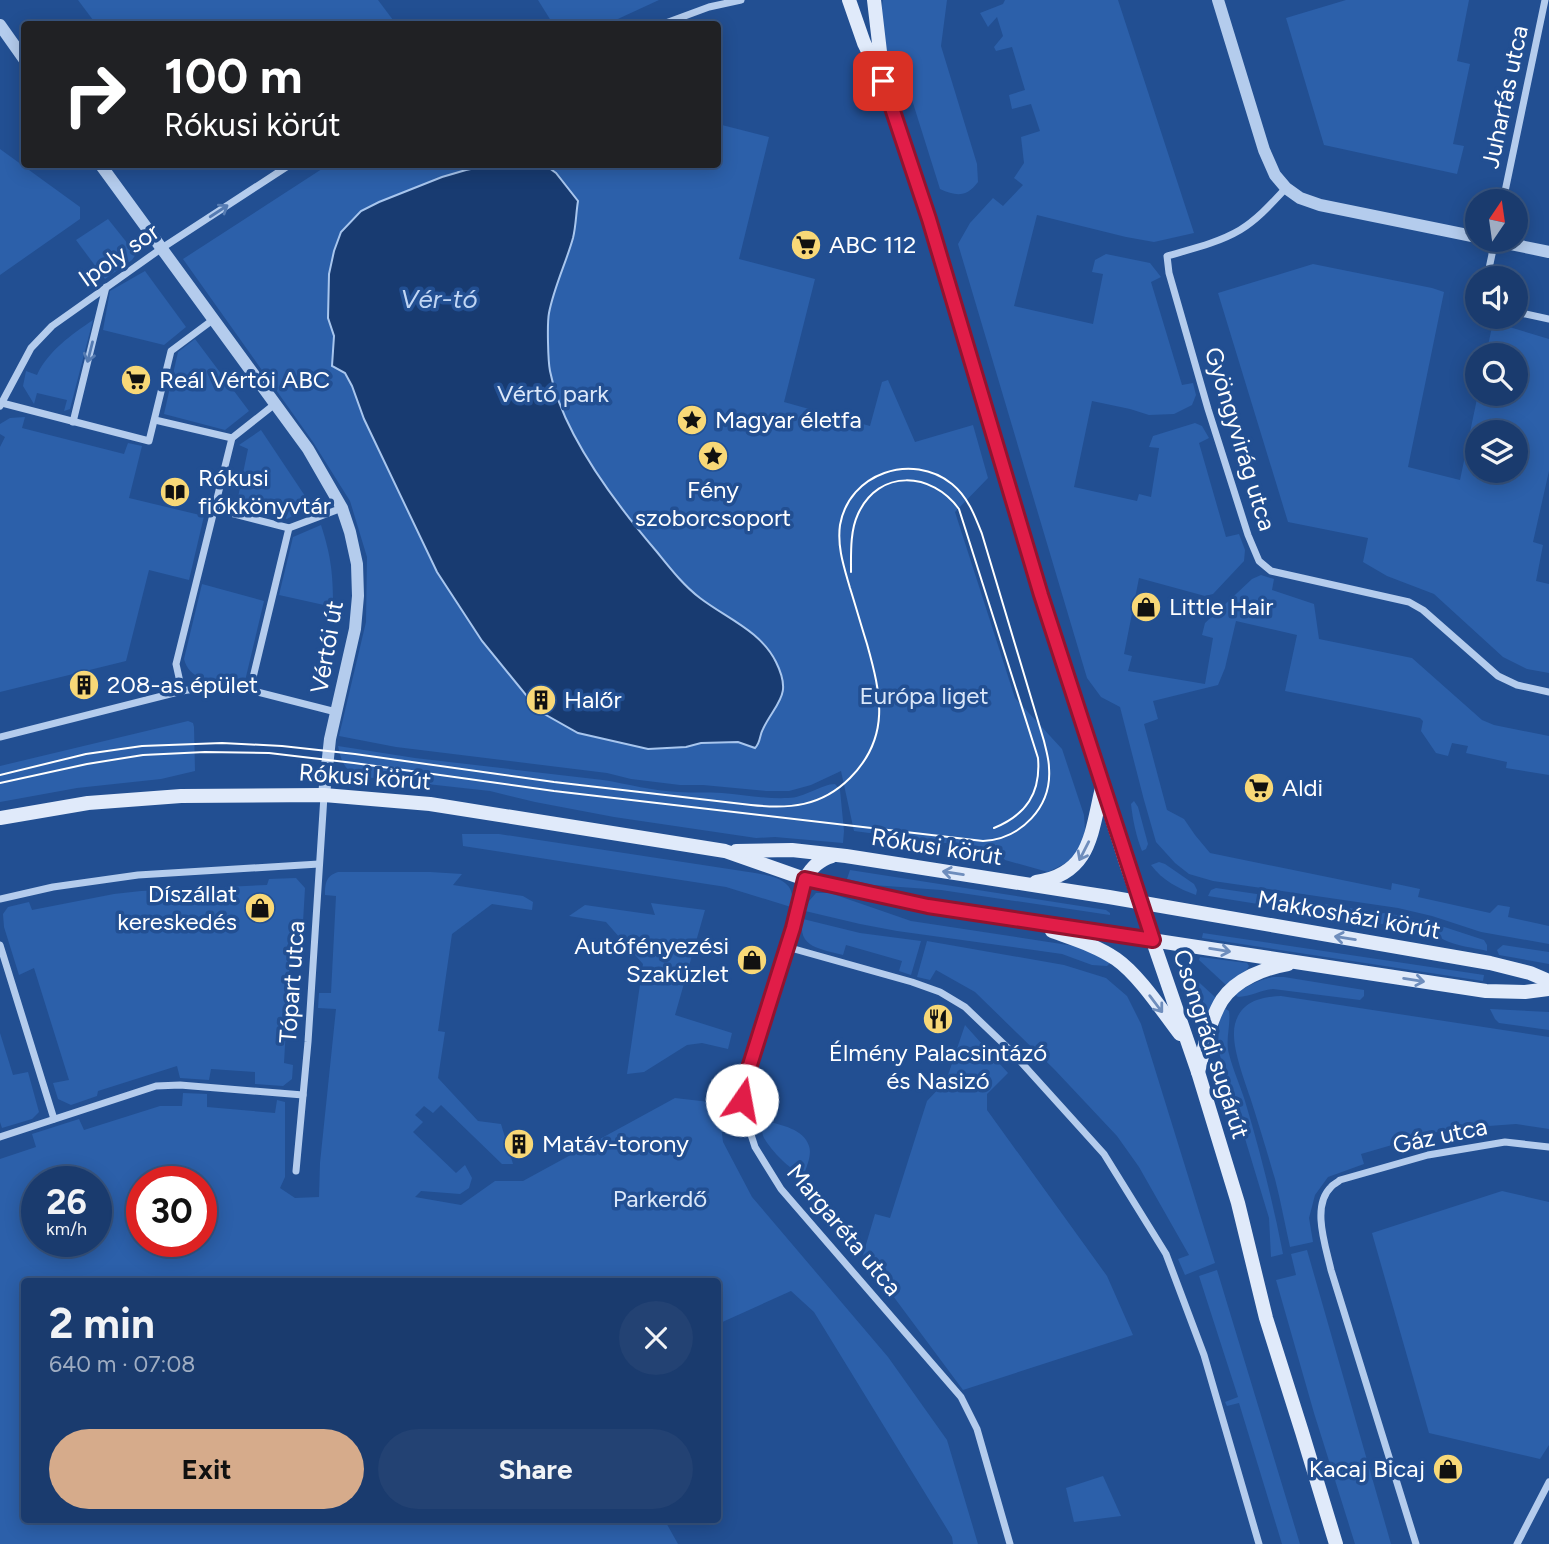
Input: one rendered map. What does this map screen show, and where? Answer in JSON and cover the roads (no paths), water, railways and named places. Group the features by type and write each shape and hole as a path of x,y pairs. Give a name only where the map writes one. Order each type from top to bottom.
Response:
{"main road":[{"name":"Csongrádi sugárút","path":"853,0 864,43 883,81 929,219 1041,595 1140,903 1198,1072 1238,1203 1266,1318 1336,1544"},
{"name":"Csongrádi sugárút","path":"874,0 883,81"},
{"path":"1020,884 1066,873 1081,859 1090,840 1103,786"},
{"name":"Rókusi körút","path":"0,818 88,803 134,799 324,795 430,804 725,851 792,850 838,855 1140,903"},
{"path":"792,850 805,868 805,879"},
{"name":"Rókusi körút","path":"725,851 805,879 917,904 1153,940"},
{"path":"805,879 818,862 838,855"},
{"name":"Makkosházi körút","path":"1140,903 1490,963 1530,972 1549,981"},
{"path":"1026,921 1088,944 1114,958 1145,988 1189,1046"},
{"path":"1153,940 1486,991 1525,992 1549,989"},
{"path":"1198,1072 1214,1017 1225,996 1261,971 1298,962"}],"street":[{"path":"669,21 708,3 741,0"},
{"path":"1218,0 1264,150 1275,175 1286,188 1300,198 1320,205 1465,235"},
{"name":"Juharfás utca","path":"1506,189 1545,0"},
{"path":"3,34 21,55"},
{"name":"Vértói út","path":"103,168 309,449 342,508 357,564 358,596 355,629 330,739 324,795"},
{"name":"Ipoly sor","path":"1,405 31,348 52,326 106,286 284,168"},
{"name":"Gyöngyvirág utca","path":"1286,188 1240,230 1220,240 1167,256 1169,273 1208,409 1248,535 1259,561 1271,571 1409,603 1423,610 1498,676 1517,685 1549,692"},
{"path":"1528,247 1549,252"},
{"path":"73,422 106,286"},
{"path":"1528,315 1549,319"},
{"path":"1,405 149,441 171,351 214,318"},
{"path":"182,691 176,664 232,438 275,404"},
{"path":"155,420 232,438"},
{"path":"215,509 289,528 342,508"},
{"path":"250,690 289,528"},
{"path":"0,737 182,691 213,686 250,690 336,712"},
{"name":"Tópart utca","path":"296,1171 308,1042 324,795"},
{"path":"0,899 53,887 138,875 319,864"},
{"name":"Margaréta utca","path":"805,879 743,1091 743,1110 755,1147 781,1189 961,1397 977,1429 1010,1544"},
{"path":"0,945 54,1119"},
{"path":"787,947 912,982 940,992 965,1007 1010,1050 1104,1154 1166,1254 1204,1355 1259,1544"},
{"path":"0,1137 156,1086 180,1085 303,1095"},
{"name":"Gáz utca","path":"1416,1544 1331,1270 1321,1228 1322,1200 1340,1180 1428,1155 1505,1142 1549,1147"},
{"path":"1517,1544 1549,1482"}],"water":[{"name":"Vér-tó","path":"549,168 578,201 573,238 548,318 549,366 556,395 578,443 608,490 641,533 688,588 752,633 776,662 783,691 755,748 738,742 648,749 578,733 539,711 482,641 437,572 364,419 352,386 345,373 332,366 334,336 328,318 329,274 341,232 361,211 379,202 466,170"}],"tram line":[{"path":"0,775 86,754 142,746 222,743 355,754 554,782 751,805 778,807 816,800 839,788 863,763 872,747 879,714 879,698 872,662 845,572 839,541 840,525 846,507 856,492 884,473 901,469 936,474 952,484 974,514 1044,741 1049,768 1045,796 1031,818 1010,834 983,841 554,791 269,753 143,755 0,783"},
{"path":"851,572 855,521 867,499 879,489 892,482 921,482 948,497 959,509 1038,758 1037,782 1029,801 1015,816 994,828"}],"place":[{"name":"ABC 112","path":"806,245"},
{"name":"Reál Vértói ABC","path":"136,380"},
{"name":"Magyar életfa","path":"692,420"},
{"name":"Fény szoborcsoport","path":"713,456"},
{"name":"Rókusi fiókkönyvtár","path":"175,492"},
{"name":"Little Hair","path":"1146,607"},
{"name":"208-as épület","path":"84,685"},
{"name":"Halőr","path":"541,700"},
{"name":"Aldi","path":"1259,788"},
{"name":"Díszállat kereskedés","path":"260,908"},
{"name":"Autófényezési Szaküzlet","path":"752,960"},
{"name":"Élmény Palacsintázó és Nasizó","path":"938,1019"},
{"name":"Matáv-torony","path":"519,1144"},
{"name":"Kacaj Bicaj","path":"1448,1469"}],"park label":[{"name":"Vértó park","path":"553,394"},
{"name":"Európa liget","path":"924,696"},
{"name":"Parkerdő","path":"660,1199"}]}
